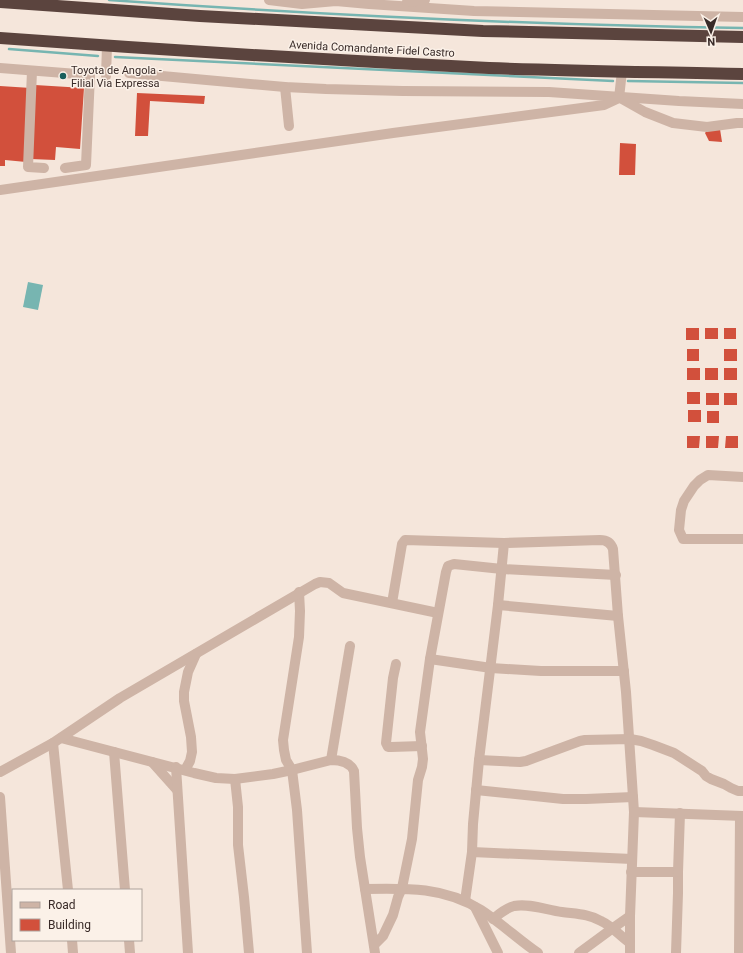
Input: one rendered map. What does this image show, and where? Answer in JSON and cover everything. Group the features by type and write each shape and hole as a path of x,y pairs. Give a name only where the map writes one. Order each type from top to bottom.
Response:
{"highway":[{"path":"0,2 200,16 483,31 743,37"},
{"name":"Avenida Comandante Fidel Castro","path":"0,38 387,63 491,68 743,74"}],"street":[{"path":"269,0 302,4 336,0"},
{"path":"332,0 474,11 743,17"},
{"path":"369,2 425,0"},
{"path":"471,0 474,11"},
{"path":"106,76 107,46"},
{"path":"0,68 90,76 86,165 64,168"},
{"path":"32,71 28,167 44,168"},
{"path":"618,98 622,71"},
{"path":"129,73 285,87 403,91 549,92 618,98 743,104"},
{"path":"285,87 289,126"},
{"path":"618,98 644,112 673,123 706,127 737,123 743,124"},
{"path":"0,190 598,106 604,105 618,98"},
{"path":"743,476 708,475 700,480 694,486 684,502 681,510 680,530 683,538 743,539"},
{"path":"392,603 402,544 405,540 504,543 605,540 611,544 616,575 618,616 630,739 634,812 631,872 630,948"},
{"path":"465,901 472,852 479,760 504,543"},
{"path":"374,949 389,924 402,888 412,839 418,780 423,759 420,732 430,659 448,566 459,565 502,569 616,575"},
{"path":"0,772 57,740 120,698 315,584 325,582 333,585 343,593 438,613"},
{"path":"299,592 299,637 283,740 286,760 292,770 297,810 307,953"},
{"path":"498,605 618,616"},
{"path":"331,760 350,646"},
{"path":"188,953 177,790 180,769 190,761 192,752 184,692 188,672 196,654"},
{"path":"430,659 490,668 624,671"},
{"path":"396,664 393,678 386,743 391,747 422,746"},
{"path":"479,760 523,762 580,741 630,739 664,748 702,771 711,780 724,784 738,791 743,791"},
{"path":"57,740 114,752 216,778 235,779 273,774 331,760 347,763 353,768 354,771 360,857 374,949"},
{"path":"57,740 68,889"},
{"path":"114,752 125,889"},
{"path":"152,762 177,790"},
{"path":"235,779 238,807 238,845 249,953"},
{"path":"476,790 563,799 633,797"},
{"path":"0,797 11,953"},
{"path":"634,812 742,816 739,953"},
{"path":"676,953 680,813"},
{"path":"472,852 632,859"},
{"path":"631,872 678,872"},
{"path":"365,889 402,888 441,893 455,897 465,901 492,918 538,953"},
{"path":"492,918 514,906 524,906 585,915 602,921 612,928 630,948"},
{"path":"475,907 498,953"},
{"path":"579,953 630,916"},
{"path":"72,941 73,953"},
{"path":"129,941 130,953"}],"water":[{"path":"28,282 43,285 38,310 23,307"}],"building":[{"path":"35,85 84,88 80,149 56,147 55,160 31,159"},
{"path":"0,86 31,88 26,162 5,160 5,166 0,166"},
{"path":"137,93 205,96 204,104 150,101 148,136 135,136"},
{"path":"709,128 720,129 722,142 709,141 705,133"},
{"path":"620,143 636,144 635,175 619,175"},
{"path":"686,328 699,328 699,340 686,340"},
{"path":"705,328 718,328 718,339 705,339"},
{"path":"724,328 736,328 736,339 724,339"},
{"path":"687,349 699,349 699,361 687,361"},
{"path":"724,349 737,349 737,361 724,361"},
{"path":"687,368 700,368 700,380 687,380"},
{"path":"705,368 718,368 718,380 705,380"},
{"path":"724,368 737,368 737,380 724,380"},
{"path":"687,392 700,392 700,404 687,404"},
{"path":"706,393 719,393 719,405 706,405"},
{"path":"724,393 737,393 737,405 724,405"},
{"path":"688,410 701,410 701,422 688,422"},
{"path":"707,411 719,411 719,423 707,423"},
{"path":"687,436 700,436 699,448 687,448"},
{"path":"706,436 719,436 718,448 706,448"},
{"path":"726,436 738,436 738,448 725,448"}],"waterway":[{"path":"109,0 426,18 664,27 743,28"},
{"path":"9,49 98,56"},
{"path":"115,57 613,81"},
{"path":"628,81 743,83"}],"place":[{"name":"Toyota de Angola - Filial Via Expressa","path":"63,76"}]}
